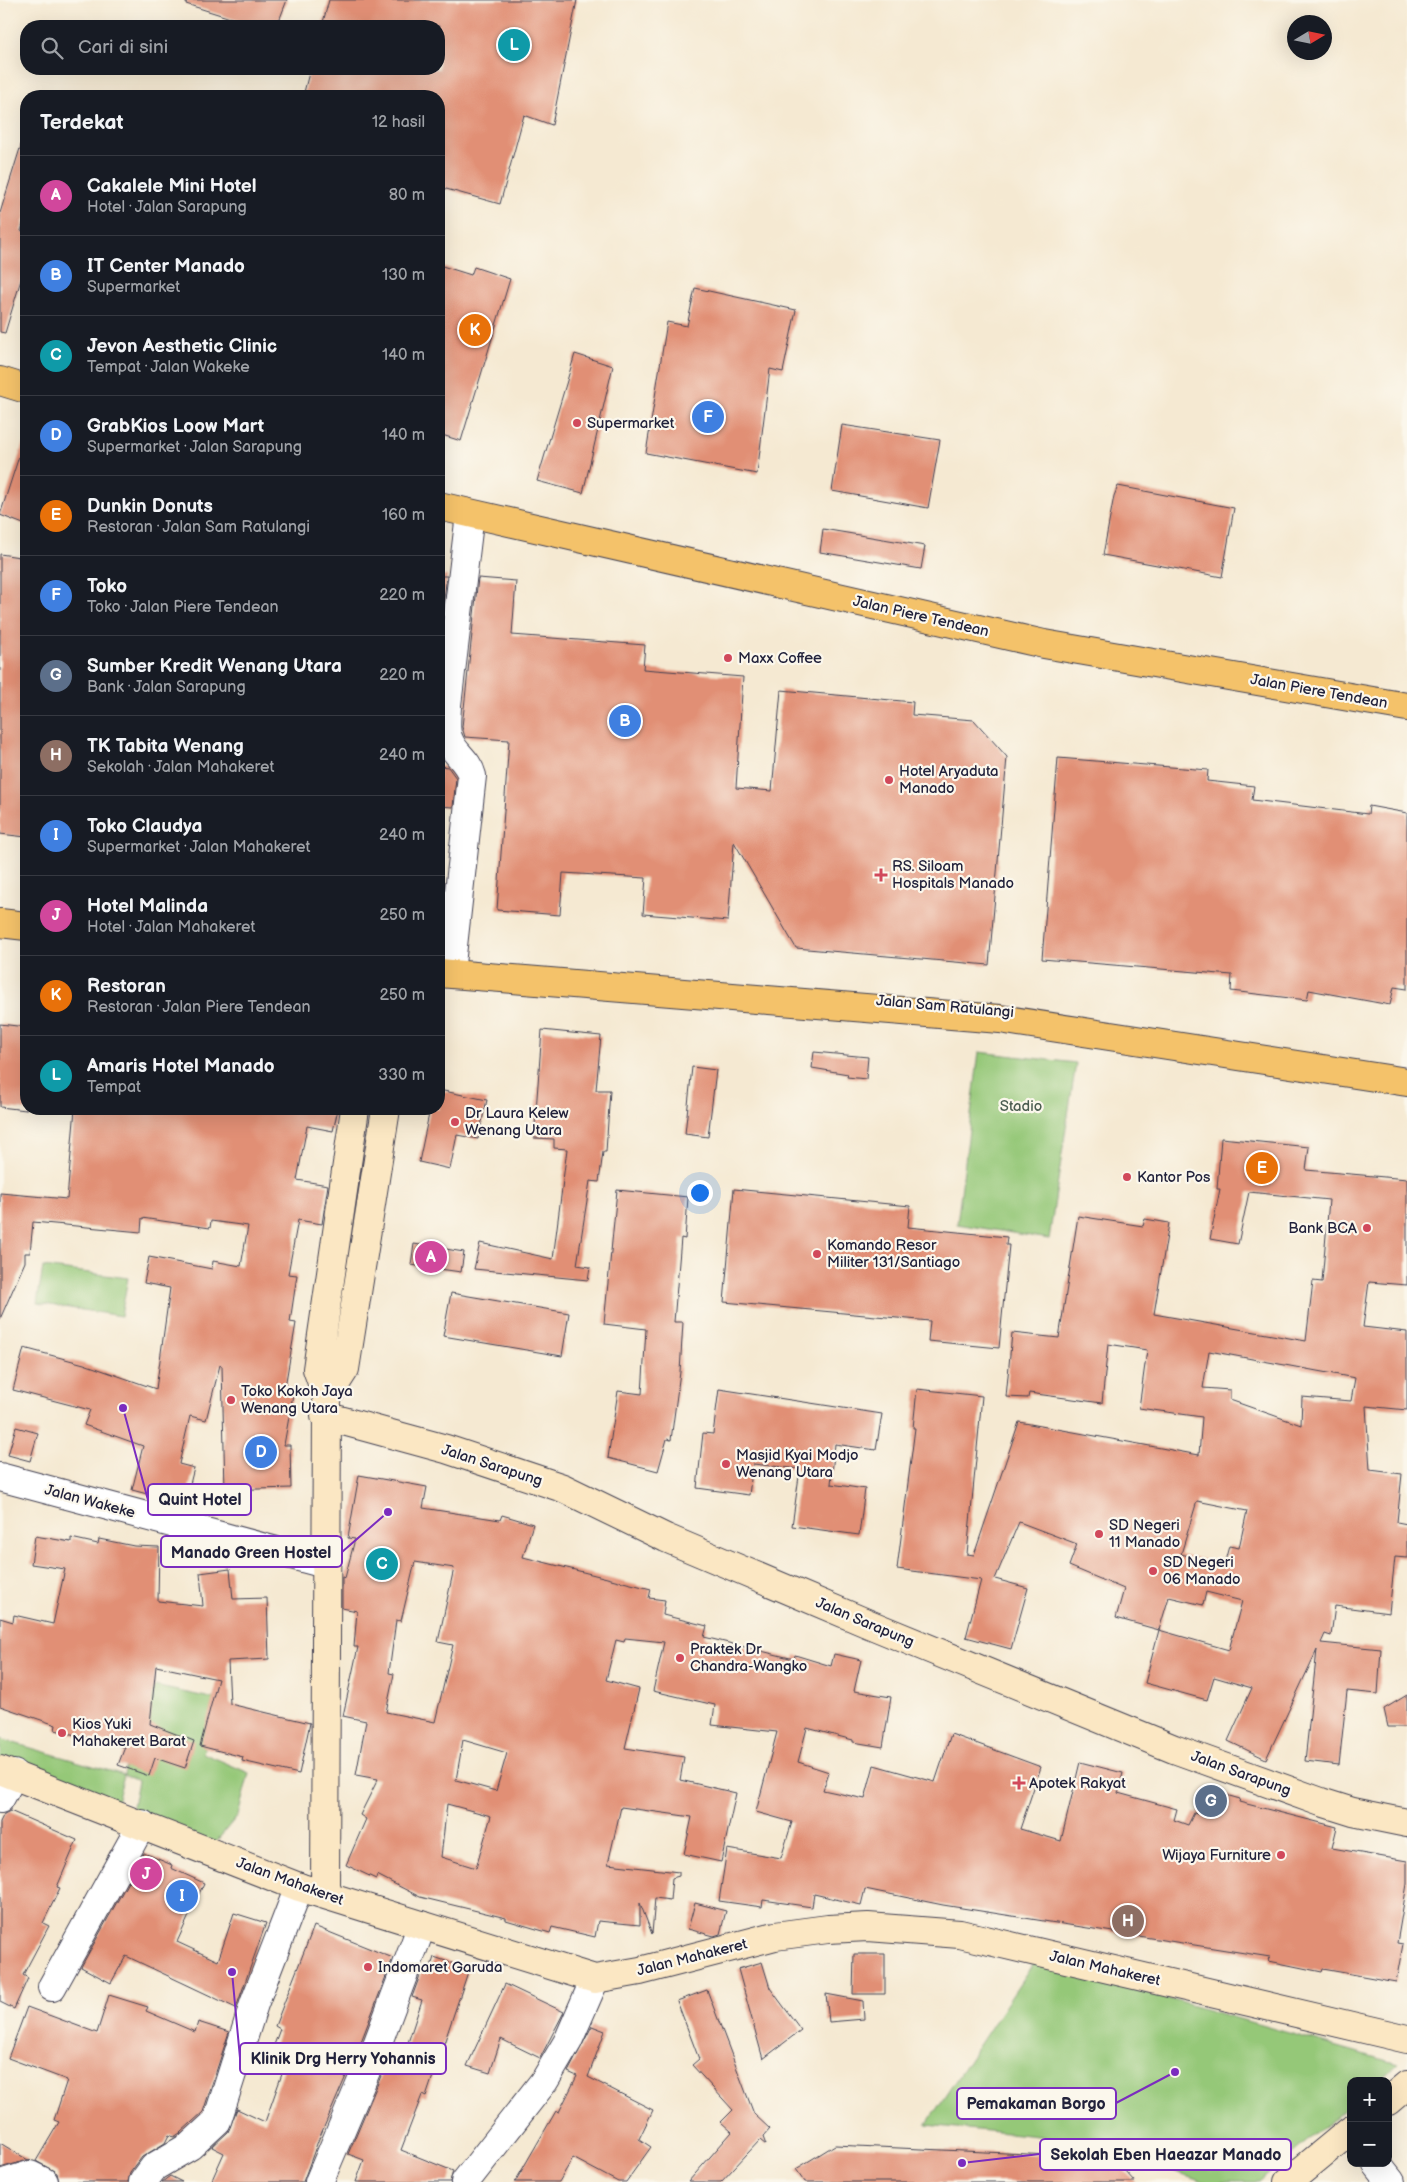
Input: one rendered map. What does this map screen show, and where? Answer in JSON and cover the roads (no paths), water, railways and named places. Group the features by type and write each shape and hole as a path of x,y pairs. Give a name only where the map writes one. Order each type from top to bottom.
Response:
{"main road":[{"path":"0,381 20,387"},
{"name":"Jalan Piere Tendean","path":"445,508 1044,644 1407,707"},
{"path":"0,923 20,925"},
{"name":"Jalan Sam Ratulangi","path":"445,973 732,999 970,1012 1090,1022 1407,1070"},
{"name":"Jalan Sam Ratulangi","path":"970,1012 1000,1019 1407,1082"}],"street":[{"path":"445,966 472,776 468,763 449,742 447,728 447,705 470,514"},
{"path":"325,1895 326,1406 317,1369 354,1115"},
{"path":"326,1406 345,1369 385,1115"},
{"name":"Jalan Sarapung","path":"326,1406 563,1488 701,1553 1174,1749 1321,1802 1353,1812 1407,1823"},
{"name":"Jalan Wakeke","path":"0,1477 325,1564"},
{"path":"0,1799 7,1772"},
{"name":"Jalan Mahakeret","path":"7,1772 299,1887 595,1979 640,1972 775,1936 868,1926 960,1934 1407,2039"},
{"path":"52,1987 142,1824"},
{"path":"143,2182 154,2167 190,2146 217,2121 254,2004 299,1887"},
{"path":"319,2182 377,2045 422,1925"},
{"path":"465,2182 545,2080 568,2041 595,1979"},
{"path":"1392,2098 1407,2085"},
{"path":"1288,2182 1347,2133"},
{"path":"1379,2167 1392,2182"},
{"path":"6,2182 30,2175 44,2182"}],"place":[{"name":"Amaris Hotel Manado","path":"514,45"},
{"name":"Restoran","path":"475,330"},
{"name":"Toko","path":"708,417"},
{"name":"Supermarket","path":"577,423"},
{"name":"Maxx Coffee","path":"728,658"},
{"name":"IT Center Manado","path":"625,721"},
{"name":"Hotel Aryaduta Manado","path":"889,780"},
{"name":"RS. Siloam Hospitals Manado","path":"881,875"},
{"name":"Dr Laura Kelew Wenang Utara","path":"455,1122"},
{"name":"Dunkin Donuts","path":"1262,1168"},
{"name":"Kantor Pos","path":"1127,1177"},
{"name":"Bank BCA","path":"1367,1228"},
{"name":"Komando Resor Militer 131/Santiago","path":"817,1254"},
{"name":"Cakalele Mini Hotel","path":"431,1257"},
{"name":"Toko Kokoh Jaya Wenang Utara","path":"231,1400"},
{"name":"Quint Hotel","path":"123,1408"},
{"name":"GrabKios Loow Mart","path":"261,1452"},
{"name":"Masjid Kyai Modjo Wenang Utara","path":"726,1464"},
{"name":"Manado Green Hostel","path":"388,1512"},
{"name":"SD Negeri 11 Manado","path":"1099,1534"},
{"name":"Jevon Aesthetic Clinic","path":"382,1564"},
{"name":"SD Negeri 06 Manado","path":"1153,1571"},
{"name":"Praktek Dr Chandra-Wangko","path":"680,1658"},
{"name":"Kios Yuki Mahakeret Barat","path":"62,1733"},
{"name":"Apotek Rakyat","path":"1019,1783"},
{"name":"Sumber Kredit Wenang Utara","path":"1211,1801"},
{"name":"Wijaya Furniture","path":"1281,1855"},
{"name":"Hotel Malinda","path":"146,1874"},
{"name":"Toko Claudya","path":"182,1896"},
{"name":"TK Tabita Wenang","path":"1128,1921"},
{"name":"Indomaret Garuda","path":"368,1967"},
{"name":"Klinik Drg Herry Yohannis","path":"232,1972"},
{"name":"Pemakaman Borgo","path":"1175,2072"},
{"name":"Sekolah Eben Haeazar Manado","path":"962,2163"}],"park label":[{"name":"Stadio","path":"1021,1106"}]}
